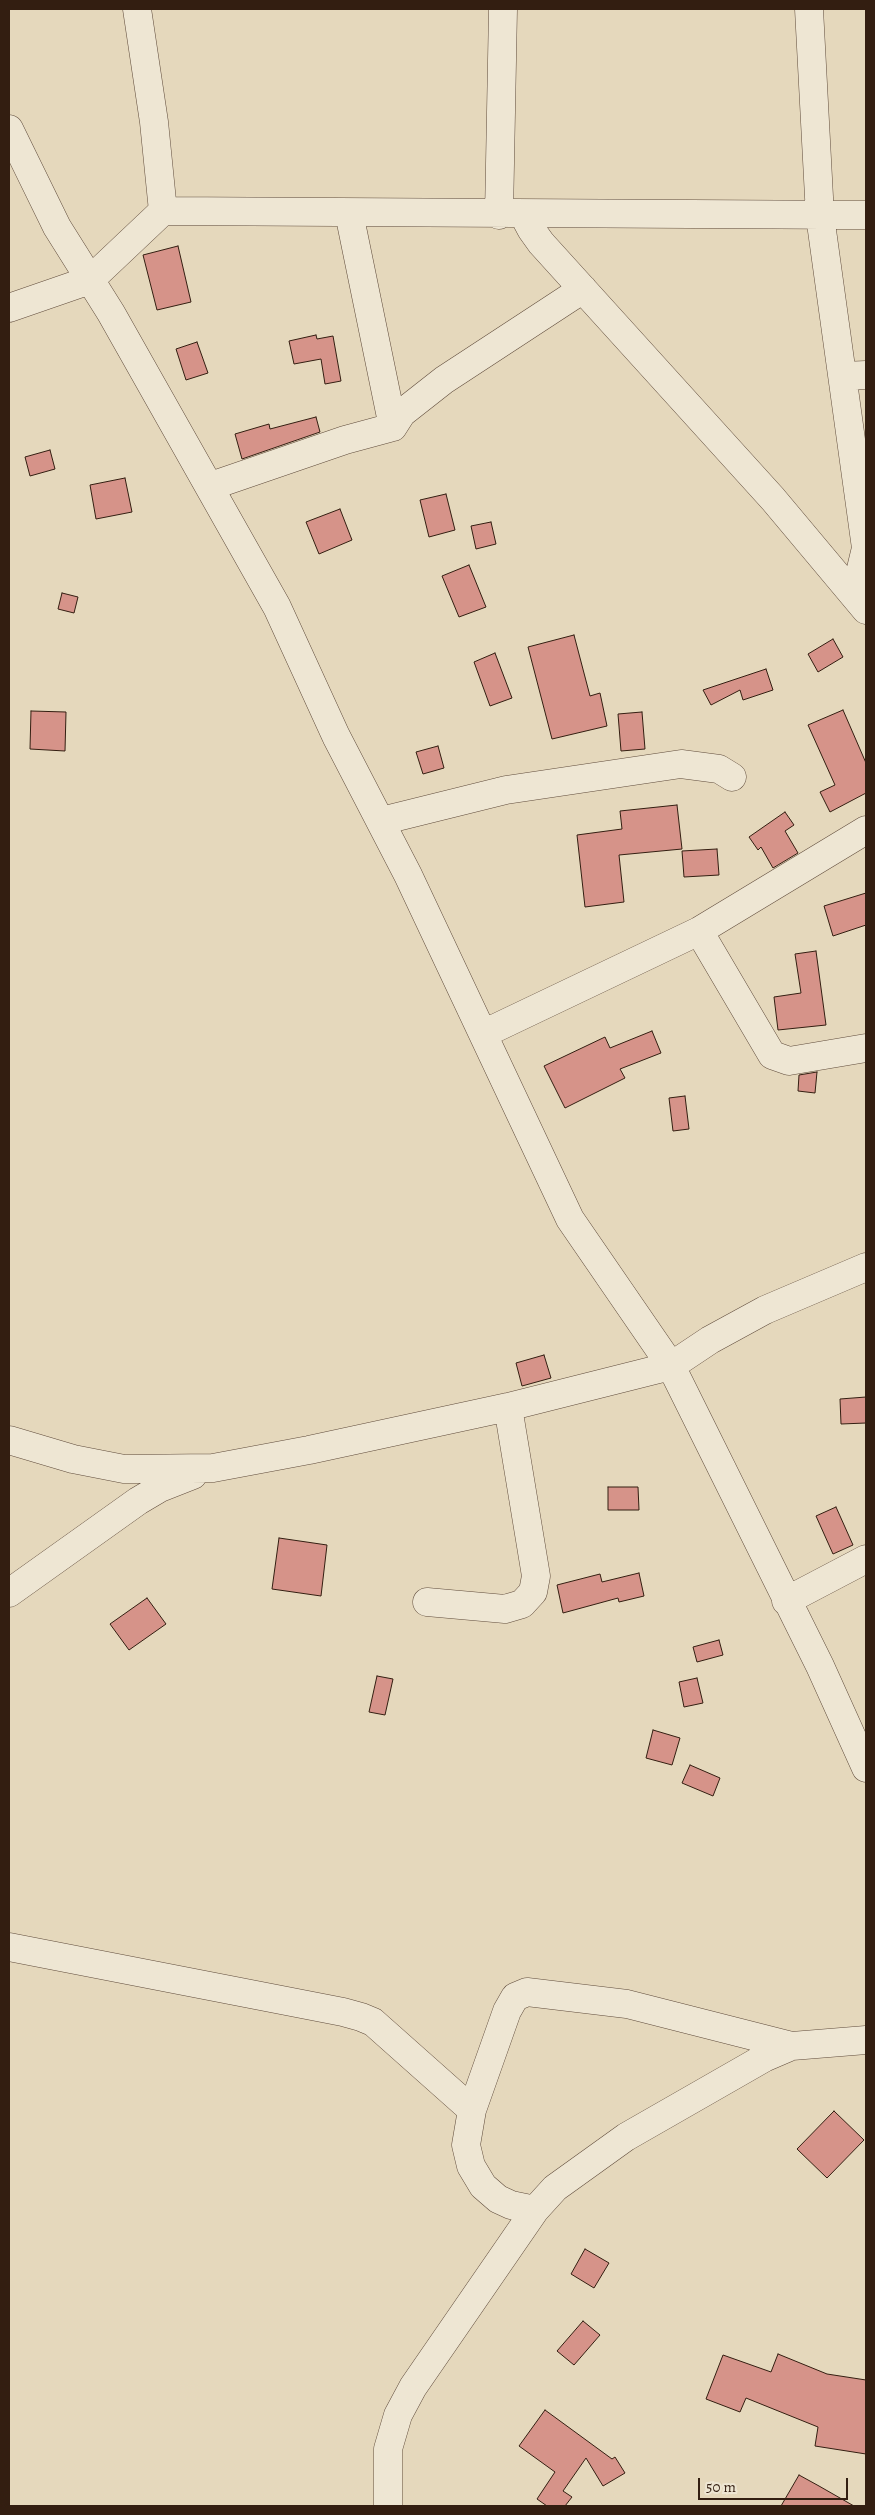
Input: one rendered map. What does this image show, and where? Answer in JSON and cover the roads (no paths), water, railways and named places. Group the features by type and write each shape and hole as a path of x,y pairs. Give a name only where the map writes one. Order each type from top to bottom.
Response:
{"street":[{"path":"137,9 154,122 163,211"},
{"path":"503,9 511,214"},
{"path":"810,9 820,216 854,376 866,548 860,573 849,587"},
{"path":"9,129 57,227 211,486 277,607 336,736 382,821 570,1219 671,1366 786,1601 820,1666 866,1768"},
{"path":"9,308 90,280 163,211 866,215"},
{"path":"349,213 393,427"},
{"path":"511,214 531,229 541,243 849,587 866,610"},
{"path":"211,486 346,440 393,427 402,413 444,380 583,289"},
{"path":"382,821 506,790 681,764 719,769 732,777"},
{"path":"483,1034 699,931 866,830"},
{"path":"699,931 772,1055 789,1061 866,1048"},
{"path":"9,1593 138,1501 160,1488 213,1468 508,1407 671,1366 710,1340 765,1310 866,1267"},
{"path":"427,1602 505,1609 522,1604 533,1592 536,1576 508,1407"},
{"path":"9,1440 72,1459 124,1469 213,1468"},
{"path":"786,1601 866,1559"},
{"path":"9,1946 361,2017 373,2022 472,2110"},
{"path":"535,2210 511,2205 498,2199 483,2186 472,2166 466,2145 472,2110 507,2010 515,1997 527,1992 627,2004 792,2046"},
{"path":"388,2506 388,2449 398,2415 413,2387 535,2210 555,2188 626,2137 764,2058 792,2046 866,2040"}]}
